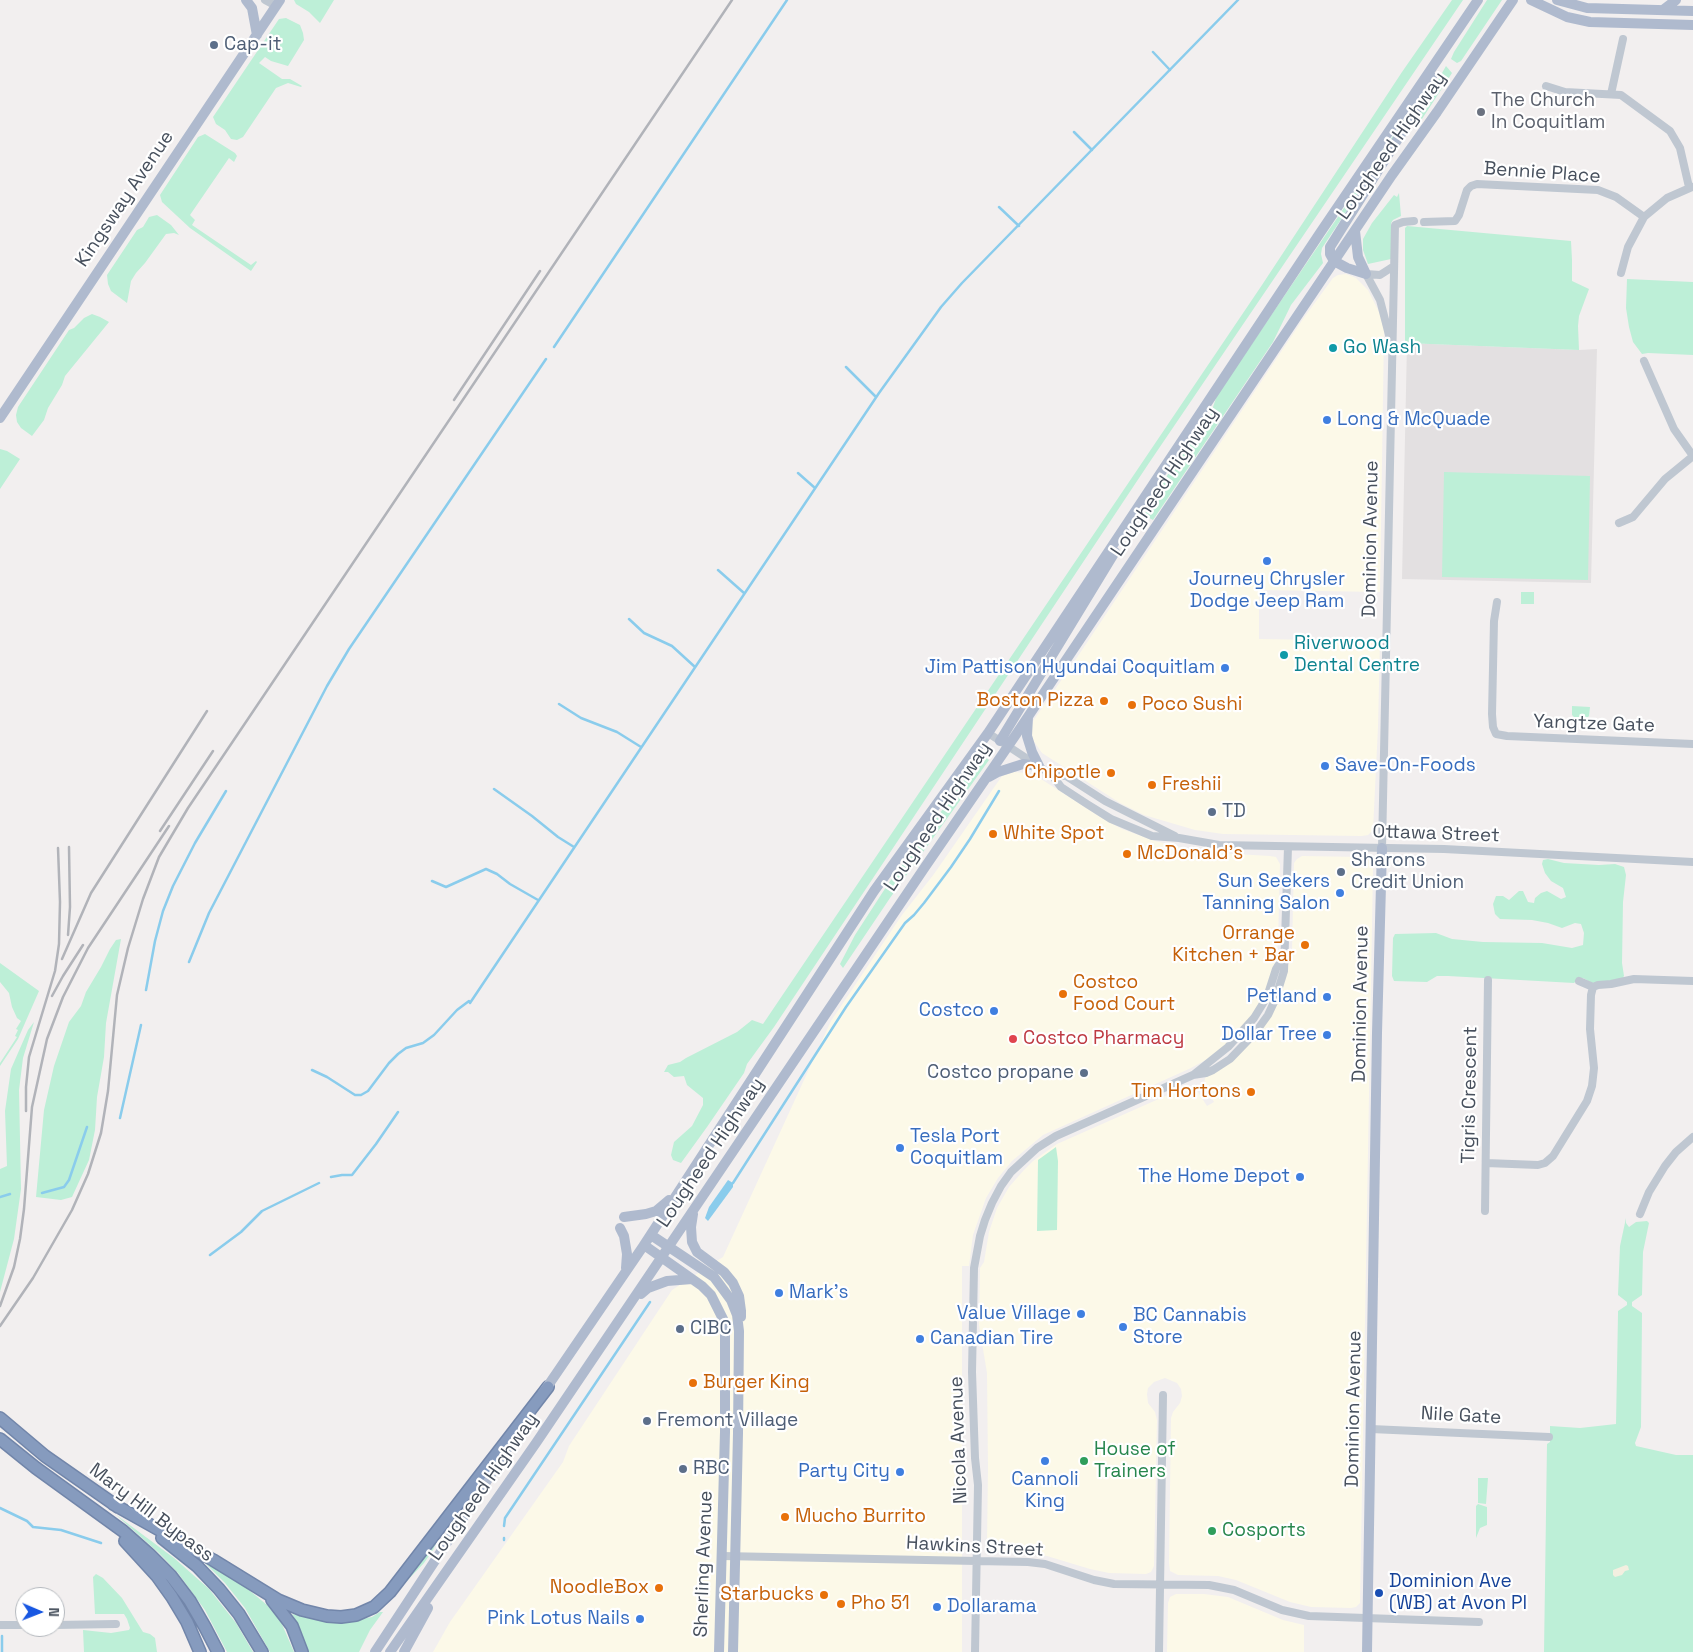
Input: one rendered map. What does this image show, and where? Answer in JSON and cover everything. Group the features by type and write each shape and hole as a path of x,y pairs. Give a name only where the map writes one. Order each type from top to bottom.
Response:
{"highway":[{"path":"113,1504 213,1560 259,1590 293,1607 327,1616 349,1616 362,1613 374,1607 385,1598 399,1581 548,1387"},
{"name":"Mary Hill Bypass","path":"0,1418 45,1456 173,1546 208,1577 239,1614 262,1652"},
{"name":"Mary Hill Bypass","path":"0,1438 36,1468 98,1512 138,1544 170,1576 199,1615 218,1652"},
{"path":"98,1512 157,1576 187,1622 200,1652"},
{"path":"259,1590 274,1602 287,1618 296,1634 302,1652"}],"main road":[{"path":"246,0 252,8 257,35"},
{"name":"Lougheed Highway","path":"375,1652 874,892 988,733 1320,233 1478,0"},
{"name":"Lougheed Highway","path":"390,1652 536,1443 925,866 986,779 1004,744 1028,717 1334,261 1513,0"},
{"path":"1557,0 1587,8 1693,11"},
{"path":"1663,10 1676,0"},
{"path":"1533,1 1567,17 1590,22 1693,25"},
{"name":"Kingsway Avenue","path":"0,418 278,3"},
{"path":"1366,274 1347,268 1334,261 1330,254 1332,243 1416,110 1446,47"},
{"path":"1355,231 1358,257 1366,274"},
{"path":"1004,744 1107,566 1129,521"},
{"path":"1028,717 1027,736 1039,766"},
{"path":"986,779 998,772 1023,764 1039,766"},
{"name":"Dominion Avenue","path":"1367,1652 1382,848"},
{"path":"624,1217 636,1217 656,1211 679,1191"},
{"path":"693,1210 692,1242 697,1252 724,1272 733,1283 739,1296 741,1311 739,1331"},
{"path":"620,1228 628,1254 626,1270"},
{"name":"Sherling Avenue","path":"650,1235 714,1277 731,1300 737,1315 739,1331 733,1652"},
{"name":"Sherling Avenue","path":"644,1245 711,1294 723,1318 725,1332 719,1652"},
{"path":"628,1306 648,1288 667,1280 693,1279"},
{"path":"404,1652 426,1611 491,1508"}],"street":[{"path":"265,0 278,3"},
{"path":"1611,94 1623,39"},
{"path":"1546,86 1565,92 1621,95 1670,131 1680,148 1691,187 1667,198 1644,217 1628,247 1621,272"},
{"name":"Bennie Place","path":"1424,222 1455,221 1459,215 1467,190 1477,184 1598,190 1616,197 1644,217"},
{"name":"Dominion Avenue","path":"1382,848 1395,225 1414,221"},
{"path":"1366,274 1380,275 1394,266"},
{"name":"Dominion Avenue","path":"1366,274 1380,300 1388,326 1392,357"},
{"path":"1619,523 1633,517 1665,480 1693,456 1674,429 1644,361"},
{"name":"Yangtze Gate","path":"1497,602 1494,622 1492,714 1494,732 1498,735 1693,744"},
{"name":"Ottawa Street","path":"988,733 1052,774 1066,776 1105,801 1179,838"},
{"name":"Ottawa Street","path":"1052,774 1061,787 1111,819 1152,836 1179,838 1219,845 1444,849 1693,862"},
{"name":"Nicola Avenue","path":"976,1652 978,1485 975,1458 972,1372 974,1268 980,1236 992,1203 1011,1172 1037,1148 1056,1136 1193,1075 1206,1073 1230,1059 1250,1039 1268,1015 1284,971 1288,846"},
{"name":"Nicola Avenue","path":"1193,1075 1223,1051 1254,1018 1266,997 1276,969 1284,956"},
{"path":"1486,1164 1538,1164 1548,1161 1587,1101 1592,1086 1594,1068 1590,1029 1593,987 1598,984 1611,984 1634,979 1693,981"},
{"name":"Tigris Crescent","path":"1485,1210 1488,980"},
{"path":"1579,982 1593,987"},
{"path":"1250,1039 1249,1034 1265,1008 1266,997"},
{"path":"1217,1067 1240,1042 1242,1032"},
{"path":"1640,1214 1649,1192 1665,1166 1676,1152 1693,1136"},
{"path":"1159,1652 1164,1395"},
{"name":"Nile Gate","path":"1371,1429 1549,1437"},
{"name":"Hawkins Street","path":"722,1556 1028,1562 1045,1564 1094,1580 1114,1584 1209,1585 1234,1590 1282,1610 1308,1616 1479,1622"},
{"path":"65,1625 116,1624"},
{"path":"0,1625 15,1625"}],"shaded area":[{"path":"1346,274 1356,278 1368,290 1380,314 1384,331 1380,592 1259,590 1259,639 1380,641 1373,830 1368,835 1362,836 1223,834 1195,830 1144,815 1120,803 1042,753 1033,740 1031,730 1033,721 1303,319 1333,278"},
{"path":"1407,343 1579,350 1597,349 1591,583 1402,579"},
{"path":"1014,772 1026,773 1041,779 1122,829 1155,841 1201,852 1276,857 1280,864 1278,944 1274,969 1267,990 1252,1016 1227,1045 1191,1068 1043,1135 1012,1161 998,1178 986,1198 973,1235 969,1266 962,1266 962,1652 433,1652 450,1622 563,1462 569,1446 672,1290 723,1257 831,1021 902,915 934,874 1002,776"},
{"path":"1302,856 1363,857 1370,861 1373,868 1360,1603 1356,1607 1351,1608 1311,1607 1290,1602 1236,1580 1218,1576 1178,1575 1170,1571 1171,1418 1182,1396 1181,1389 1177,1383 1165,1378 1154,1382 1148,1388 1147,1394 1148,1403 1155,1412 1157,1420 1154,1566 1151,1572 1146,1574 1109,1573 1047,1556 991,1551 987,1546 987,1373 979,1325 980,1268 984,1262 989,1232 997,1208 1009,1187 1024,1170 1057,1144 1188,1086 1196,1089 1207,1106 1214,1102 1204,1085 1205,1078 1233,1059 1281,993 1292,951 1294,863"},
{"path":"1176,1594 1204,1594 1228,1597 1283,1620 1304,1625 1304,1652 1167,1652 1168,1603 1170,1597"}],"green space":[{"path":"294,0 334,0 320,23 309,12 296,4"},
{"path":"1452,0 1463,0 1149,463 774,1027 747,1064 744,1073 681,1163 673,1160 671,1155 674,1142 692,1126 703,1105 703,1098 687,1085 684,1076 674,1077 668,1072 664,1072 668,1065 680,1062 737,1032 752,1020 763,1024"},
{"path":"1487,0 1502,0 1461,61 1457,63 1451,59 1454,52"},
{"path":"286,18 300,25 304,40 288,66 271,61 265,57 259,63 282,79 290,79 302,86 288,83 276,88 243,137 237,140 231,139 225,130 216,124 213,117 279,19"},
{"path":"1446,66 1452,73 1420,122 1417,120 1417,117"},
{"path":"1405,118 1396,137 1322,248 1323,263 1291,305 1273,342 1153,520 1144,515 1174,464 1210,416 1217,395"},
{"path":"205,134 237,156 234,162 229,158 190,215 195,220 192,225 251,265 256,261 251,271 190,228 162,202 160,195 198,137"},
{"path":"1399,193 1401,216 1391,223 1391,259 1368,264 1363,250 1363,239 1372,223 1394,195 1397,197"},
{"path":"157,215 171,225 179,235 174,233 166,234 136,273 131,281 127,303 111,291 107,275 137,230 143,227 149,217"},
{"path":"1407,226 1571,241 1572,281 1589,289 1579,316 1579,350 1405,343 1405,228"},
{"path":"1627,279 1693,282 1693,355 1642,354 1633,342 1629,327 1626,308"},
{"path":"92,314 109,322 65,376 62,385 48,408 44,420 32,436 21,428 17,422 18,407 69,330"},
{"path":"0,449 20,459 0,489"},
{"path":"1444,472 1590,476 1588,580 1442,577"},
{"path":"1521,592 1534,592 1534,604 1521,604"},
{"path":"1572,706 1590,707 1589,716 1574,717 1572,715"},
{"path":"986,758 989,760 890,898 843,968 840,964 855,935 888,884 970,772"},
{"path":"1548,859 1564,863 1615,864 1624,867 1626,875 1623,902 1622,963 1624,976 1622,979 1592,983 1579,978 1574,983 1437,976 1427,982 1394,981 1392,976 1393,938 1395,934 1436,933 1452,939 1483,942 1542,943 1572,948 1583,945 1584,933 1581,924 1575,923 1562,928 1532,920 1500,919 1495,914 1493,904 1496,896 1503,896 1509,900 1519,891 1523,891 1528,902 1534,903 1535,898 1547,891 1561,899 1566,897 1563,888 1551,881 1545,873 1542,864 1543,860"},
{"path":"121,939 106,1023 95,1130 89,1160 72,1197 61,1200 36,1197 44,1110 54,1066 69,1022 81,1006 86,992 110,949 116,940"},
{"path":"0,963 39,991 18,1039 0,1066 0,1063 17,1037 15,1036 18,1030 16,1029 21,1021 17,1018 12,1007 9,993 0,982"},
{"path":"34,1022 23,1058 19,1090 21,1189 14,1239 0,1292 0,1169 7,1166 5,1111 11,1069 28,1030"},
{"path":"1056,1147 1058,1161 1057,1230 1037,1231 1038,1160"},
{"path":"1626,1218 1626,1223 1629,1227 1636,1222 1647,1221 1649,1223 1643,1252 1642,1295 1632,1302 1632,1306 1642,1313 1641,1427 1635,1443 1636,1446 1676,1455 1693,1455 1693,1652 1544,1652 1547,1444 1550,1442 1550,1426 1580,1428 1616,1424 1618,1311 1627,1305 1627,1302 1618,1295 1620,1246"},
{"path":"1478,1478 1488,1478 1486,1504 1478,1503"},
{"path":"1478,1504 1487,1507 1487,1525 1480,1528 1476,1538 1476,1506"},
{"path":"115,1514 174,1558 209,1589 236,1623 253,1652 227,1652 205,1610 178,1573 159,1553"},
{"path":"438,1539 424,1563 404,1584"},
{"path":"200,1558 238,1581 267,1605 281,1622 294,1652 270,1652 245,1608 225,1583"},
{"path":"96,1574 103,1578 122,1598 143,1632 155,1638 157,1652 84,1652 83,1630 111,1633 129,1630 130,1628 124,1614 95,1614 93,1577"},
{"path":"383,1612 370,1630 359,1652 308,1652 301,1631 292,1614 323,1621 351,1621 372,1617"}],"sand":[{"path":"1626,1565 1629,1570 1625,1571 1622,1575 1615,1577 1613,1575 1613,1570"}],"water":[{"path":"728,1180 733,1183 733,1187 708,1221 705,1218 709,1207"}],"waterway":[{"path":"554,347 787,0"},
{"path":"470,1003 879,393 941,307 962,283 1238,0"},
{"path":"1153,52 1170,70"},
{"path":"1074,132 1092,150"},
{"path":"999,207 1019,226"},
{"path":"189,962 209,913 327,686 349,649 546,359"},
{"path":"846,367 876,397"},
{"path":"798,473 815,488"},
{"path":"718,570 744,593"},
{"path":"629,619 644,633 672,646 695,667"},
{"path":"559,704 581,718 617,732 641,747"},
{"path":"494,789 574,847"},
{"path":"146,990 155,941 163,911 173,886 195,843 226,791"},
{"path":"733,1183 846,1007 905,923 924,903 951,867 999,791"},
{"path":"432,881 446,887 486,869 538,900"},
{"path":"312,1070 355,1095 361,1095 368,1091 398,1054 406,1048 423,1043 434,1035 457,1010 469,1001"},
{"path":"120,1118 141,1025"},
{"path":"331,1177 352,1175 398,1112"},
{"path":"42,1193 64,1187 69,1180 87,1127"},
{"path":"210,1255 241,1232 262,1211 319,1183"},
{"path":"0,1197 10,1194"},
{"path":"504,1526 505,1518 650,1302"},
{"path":"0,1508 27,1521 33,1527 61,1530 101,1543"},
{"path":"2,1636 2,1652"}],"railway":[{"path":"0,1326 33,1278 72,1210 88,1174 101,1133 108,1091 117,995 128,948 143,899 159,857 188,808 732,0"},
{"path":"454,400 540,271"},
{"path":"62,959 91,893 207,711"},
{"path":"160,831 213,751"},
{"path":"0,1306 14,1267 20,1239 32,1107 47,1039 63,997 88,948 169,826"},
{"path":"68,935 70,907 69,847"},
{"path":"26,1111 29,1057 55,971 59,944 58,848"},
{"path":"52,996 83,945"}],"place":[{"name":"Cap-it","path":"214,45"},
{"name":"The Church In Coquitlam","path":"1481,112"},
{"name":"Go Wash","path":"1333,348"},
{"name":"Long & McQuade","path":"1327,420"},
{"name":"Journey Chrysler Dodge Jeep Ram","path":"1267,561"},
{"name":"Riverwood Dental Centre","path":"1284,655"},
{"name":"Jim Pattison Hyundai Coquitlam","path":"1225,668"},
{"name":"Boston Pizza","path":"1104,701"},
{"name":"Poco Sushi","path":"1132,705"},
{"name":"Save-On-Foods","path":"1325,766"},
{"name":"Chipotle","path":"1111,773"},
{"name":"Freshii","path":"1152,785"},
{"name":"TD","path":"1212,812"},
{"name":"White Spot","path":"993,834"},
{"name":"McDonald's","path":"1127,854"},
{"name":"Sharons Credit Union","path":"1341,872"},
{"name":"Sun Seekers Tanning Salon","path":"1340,893"},
{"name":"Orrange Kitchen + Bar","path":"1305,945"},
{"name":"Costco Food Court","path":"1063,994"},
{"name":"Petland","path":"1327,997"},
{"name":"Costco","path":"994,1011"},
{"name":"Dollar Tree","path":"1327,1035"},
{"name":"Costco Pharmacy","path":"1013,1039"},
{"name":"Costco propane","path":"1084,1073"},
{"name":"Tim Hortons","path":"1251,1092"},
{"name":"Tesla Port Coquitlam","path":"900,1148"},
{"name":"The Home Depot","path":"1300,1177"},
{"name":"Mark's","path":"779,1293"},
{"name":"Value Village","path":"1081,1314"},
{"name":"BC Cannabis Store","path":"1123,1327"},
{"name":"CIBC","path":"680,1329"},
{"name":"Canadian Tire","path":"920,1339"},
{"name":"Burger King","path":"693,1383"},
{"name":"Fremont Village","path":"647,1421"},
{"name":"Cannoli King","path":"1045,1461"},
{"name":"House of Trainers","path":"1084,1461"},
{"name":"RBC","path":"683,1469"},
{"name":"Party City","path":"900,1472"},
{"name":"Mucho Burrito","path":"785,1517"},
{"name":"Cosports","path":"1212,1531"},
{"name":"NoodleBox","path":"659,1588"},
{"name":"Dominion Ave (WB) at Avon Pl","path":"1379,1593"},
{"name":"Starbucks","path":"824,1595"},
{"name":"Pho 51","path":"841,1604"},
{"name":"Dollarama","path":"937,1607"},
{"name":"Pink Lotus Nails","path":"640,1619"}]}
